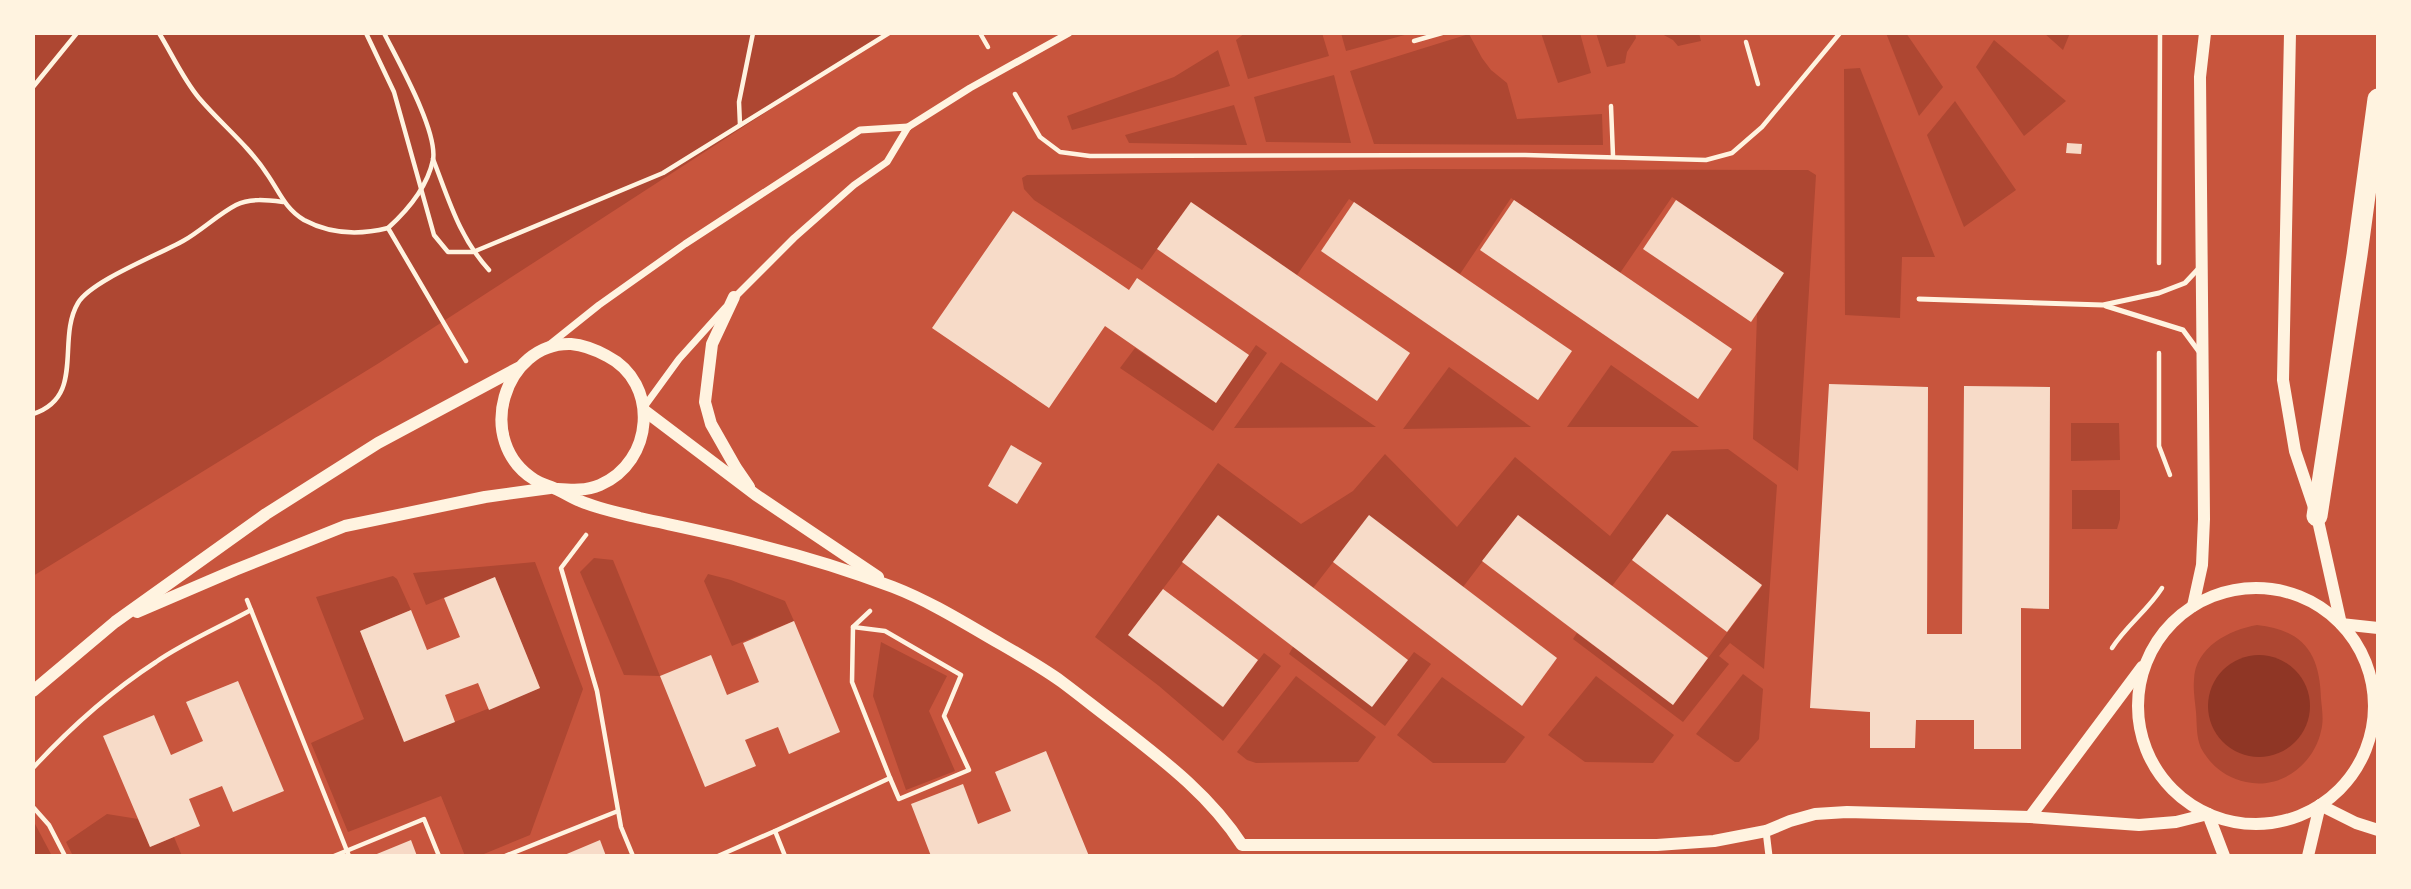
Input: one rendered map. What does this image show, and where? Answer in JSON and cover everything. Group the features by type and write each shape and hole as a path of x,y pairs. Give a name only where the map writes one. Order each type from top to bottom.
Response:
{"highway":[{"path":"2317,516 2378,99"}],"street":[{"path":"644,409 679,359 734,297 794,238 854,186 887,162 908,127 970,88 1069,33"},
{"path":"2193,606 2202,565 2204,519 2200,77 2205,33"},
{"path":"2291,33 2283,380 2295,451 2317,516 2341,624"},
{"path":"33,691 114,622 265,514 348,462 527,362 599,305 685,244 860,130 908,127"},
{"path":"734,297 712,344 705,402 711,424 736,468 756,495"},
{"path":"114,622 235,569 345,526 485,498 555,489 578,491 599,486 617,475 632,460 643,437 644,409 632,377 616,360 597,350 573,344 548,347"},
{"path":"527,362 512,379 502,401 500,424 506,447 518,466 536,481 606,509 763,546 895,588 946,612 1062,682 1145,746 1224,817 1244,850 1657,845 1714,841 1766,831 1815,814 2030,817 2139,825 2176,822 2208,814"},
{"path":"644,409 756,495 895,588"},
{"path":"2260,589 2283,592 2304,599 2341,624 2366,663 2374,708 2364,753 2346,782 2320,805 2299,816 2277,823 2254,824 2230,822 2208,814 2186,802 2169,787 2146,748 2140,726 2139,703 2141,680 2149,659 2160,639 2175,621 2193,606 2215,596 2237,590 2260,589"},
{"path":"2341,624 2378,628"},
{"path":"2030,817 2149,659"},
{"path":"2320,805 2356,823 2378,830"},
{"path":"2308,856 2320,805"},
{"path":"2208,814 2224,856"},
{"path":"1766,831 1769,856"}],"lane":[{"path":"1919,299 2103,305 2159,293 2185,283 2202,264"},
{"path":"2103,305 2183,330 2203,356"}],"path":[{"path":"33,87 77,33"},
{"path":"159,33 198,96 240,140 268,175 283,202 303,219 338,232 369,233 388,228 406,212 421,189 433,159"},
{"path":"366,33 394,92 434,235 448,252 473,252 663,173 889,33"},
{"path":"384,33 431,135 433,159 462,235 489,270"},
{"path":"740,125 739,102 753,33"},
{"path":"1414,41 1442,33"},
{"path":"1027,114 1040,136 1060,152 1090,156 1613,156 1706,160 1732,153 1762,127 1840,33"},
{"path":"2159,272 2160,33"},
{"path":"1746,42 1758,84"},
{"path":"1611,106 1613,156"},
{"path":"33,414 57,402 64,387 72,320 78,303 88,293 183,241 237,205 261,199 283,202"},
{"path":"388,228 448,329"},
{"path":"2159,344 2159,446 2173,483"},
{"path":"606,509 561,568 597,691 621,827 633,856"},
{"path":"235,569 349,856"},
{"path":"2109,654 2116,642 2154,602 2165,584"},
{"path":"853,627 885,631 961,675 944,716 969,770 899,799 890,778 852,682 853,627 895,588"},
{"path":"33,768 97,705 157,661 251,610"},
{"path":"718,856 890,778"},
{"path":"33,807 49,825 65,856"},
{"path":"505,856 618,811"},
{"path":"334,856 424,819 439,856"},
{"path":"775,831 785,856"}],"shaded area":[{"path":"33,33 888,33 379,363 33,576"},
{"path":"1245,33 1322,33 1329,56 1248,79 1236,40"},
{"path":"1341,33 1412,33 1346,51"},
{"path":"1541,33 1580,33 1591,73 1558,83"},
{"path":"1596,33 1635,33 1636,38 1627,52 1625,63 1607,67"},
{"path":"1660,33 1699,33 1701,41 1678,46"},
{"path":"1886,33 1906,33 1943,87 1919,116"},
{"path":"2044,33 2070,33 2063,50"},
{"path":"1469,34 1491,70 1507,83 1517,119 1602,114 1603,145 1374,144 1350,71"},
{"path":"1994,40 2066,101 2024,136 1976,67"},
{"path":"1218,50 1230,86 1072,130 1067,116 1174,77"},
{"path":"1860,68 1935,257 1902,257 1900,318 1845,315 1844,69"},
{"path":"1334,75 1351,143 1266,142 1254,97"},
{"path":"1955,101 2016,190 1964,227 1927,135"},
{"path":"1234,105 1247,145 1129,143 1125,135"},
{"path":"1410,169 1808,170 1816,175 1798,471 1753,439 1757,314 1784,273 1672,197 1620,273 1511,198 1460,274 1349,199 1297,275 1191,202 1142,270 1034,200 1024,189 1022,178 1027,175"},
{"path":"1256,345 1267,353 1213,431 1120,368 1135,348 1216,403"},
{"path":"1281,362 1376,427 1234,428"},
{"path":"1611,365 1699,427 1567,427"},
{"path":"1449,367 1531,427 1403,429"},
{"path":"2071,423 2119,423 2120,460 2071,461"},
{"path":"1728,449 1777,485 1764,669 1730,643 1719,656 1729,664 1683,722 1573,639 1577,633 1673,705 1762,586 1667,514 1612,586 1518,515 1463,587 1369,516 1313,588 1218,516 1128,635 1222,707 1264,653 1281,666 1223,741 1159,686 1095,637 1218,463 1301,524 1353,491 1385,454 1457,527 1515,457 1610,536 1672,451"},
{"path":"2072,490 2120,490 2120,519 2117,529 2072,529"},
{"path":"594,558 613,560 660,676 624,675 580,572"},
{"path":"535,562 583,689 530,835 479,856 465,856 441,796 348,832 311,743 364,719 316,597 393,576 397,579 411,610 360,631 404,742 540,688 495,577 426,605 413,573"},
{"path":"708,574 785,601 794,621 732,646 704,581"},
{"path":"2257,625 2287,632 2306,647 2317,669 2323,719 2317,743 2303,764 2283,778 2259,783 2246,782 2226,774 2214,766 2205,754 2197,735 2194,688 2196,668 2207,649 2235,631"},
{"path":"881,642 947,676 929,711 955,771 906,790 873,696"},
{"path":"1293,647 1408,660 1414,652 1431,664 1385,726 1289,654"},
{"path":"2259,655 2279,659 2295,670 2306,686 2310,706 2306,726 2295,742 2279,753 2259,757 2239,753 2223,742 2212,726 2208,706 2212,686 2223,670 2239,659"},
{"path":"1743,674 1763,689 1759,739 1739,762 1735,762 1696,734"},
{"path":"1296,676 1376,737 1358,762 1256,763 1237,752"},
{"path":"1596,676 1674,735 1653,763 1585,762 1548,735"},
{"path":"1442,677 1525,737 1505,763 1433,763 1397,735"},
{"path":"107,814 138,819 150,847 174,837 182,856 73,856 66,842"},
{"path":"34,822 52,856 33,856"}],"building":[{"path":"2067,143 2082,144 2081,154 2066,153"},
{"path":"1514,200 1732,349 1698,399 1480,250"},
{"path":"1676,200 1784,273 1751,322 1643,249"},
{"path":"1191,202 1410,353 1377,401 1157,249"},
{"path":"1354,202 1572,351 1538,400 1321,251"},
{"path":"1013,211 1129,290 1137,278 1249,355 1216,403 1105,326 1049,408 932,328"},
{"path":"1829,384 1928,387 1927,634 1962,634 1964,386 2050,387 2049,609 2021,608 2021,749 1974,749 1974,720 1916,720 1915,748 1870,748 1870,712 1810,708"},
{"path":"1011,445 1042,463 1017,504 988,486"},
{"path":"1667,514 1762,585 1727,632 1632,560"},
{"path":"1218,515 1408,660 1372,707 1182,562"},
{"path":"1369,515 1557,658 1522,706 1333,562"},
{"path":"1518,515 1708,658 1673,705 1482,561"},
{"path":"495,577 540,688 489,710 478,683 445,695 455,722 404,742 360,631 411,610 427,650 460,637 444,598"},
{"path":"1163,589 1258,660 1223,707 1128,635"},
{"path":"794,621 840,732 789,754 778,727 745,740 756,766 705,787 660,676 711,655 727,695 759,682 743,643"},
{"path":"238,681 284,791 233,812 222,786 189,799 200,826 150,847 103,736 154,715 171,755 203,741 186,702"},
{"path":"1046,751 1089,856 931,856 911,804 963,784 978,824 1011,811 995,772"},
{"path":"411,840 417,856 372,856"},
{"path":"600,840 606,856 562,856"}]}
